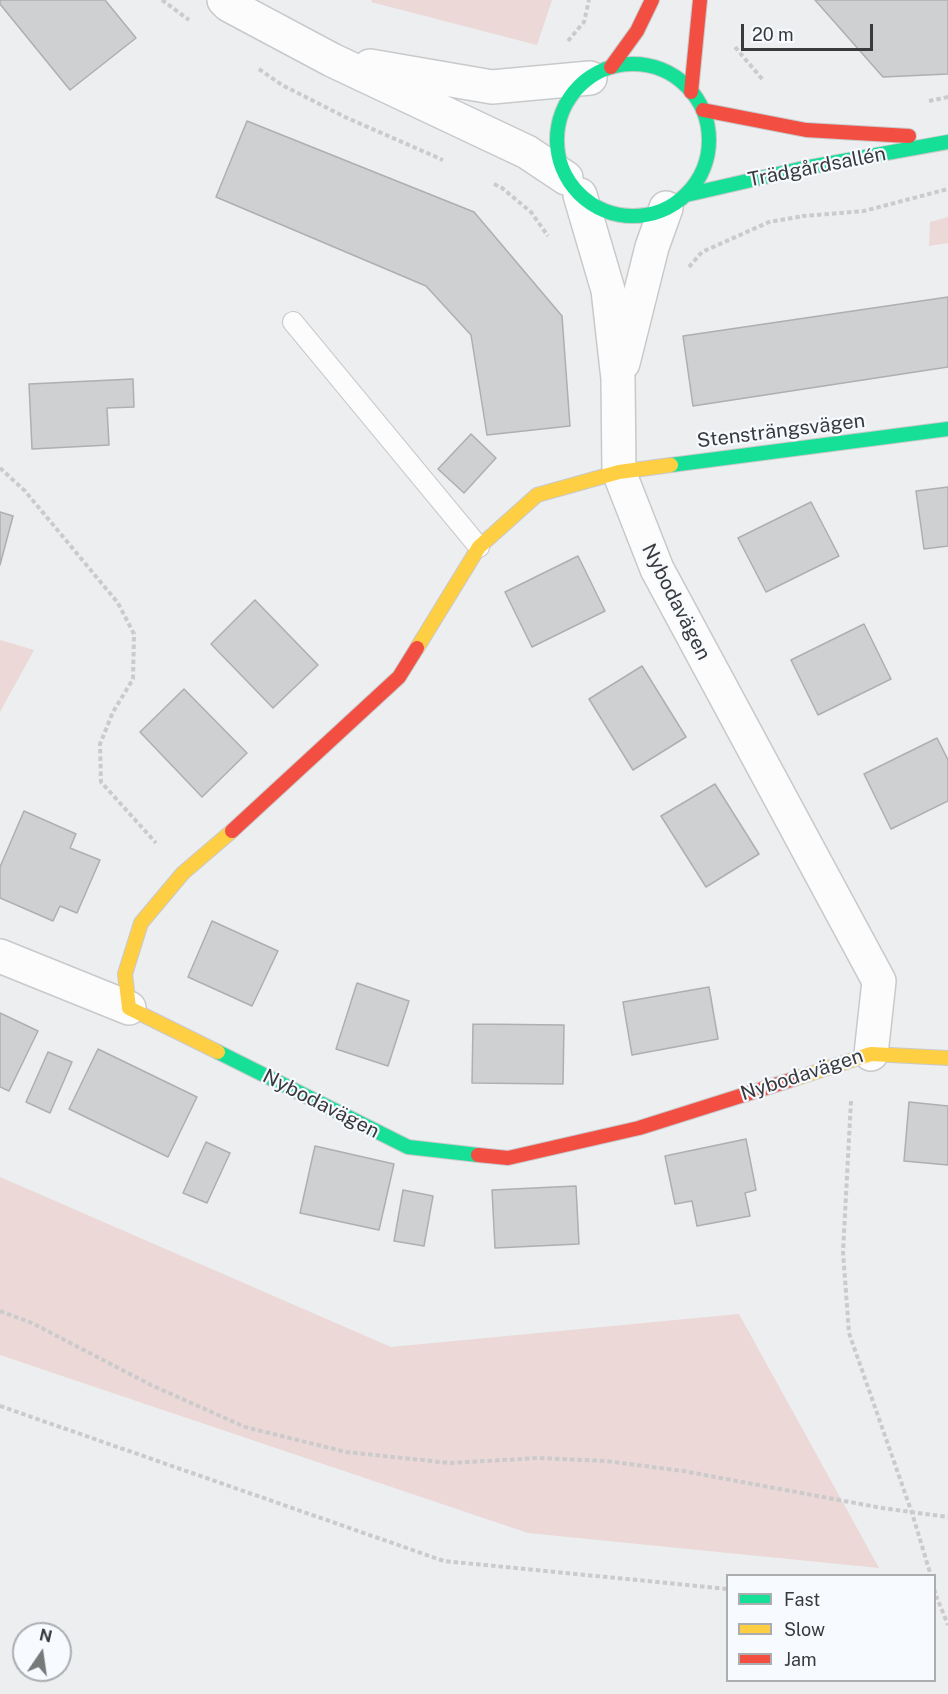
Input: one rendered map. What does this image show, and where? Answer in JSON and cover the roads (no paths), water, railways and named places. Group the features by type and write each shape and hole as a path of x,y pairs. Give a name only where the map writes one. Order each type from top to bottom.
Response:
{"street":[{"path":"224,0 229,5 332,60 526,152 598,208 620,215 643,216 676,202 700,176 708,153 708,131 703,110 692,92 676,78 656,68 634,64 600,72 492,87 332,60"},
{"path":"573,187 558,157 557,135 562,112 573,93 600,72 637,31 652,0"},
{"path":"692,92 700,0"},
{"name":"Trädgårdsallén","path":"703,110 806,130 948,140"},
{"name":"Trädgårdsallén","path":"676,202 804,168 948,140"},
{"name":"Nybodavägen","path":"0,956 129,1008 408,1148 508,1158 639,1128 871,1054 879,981 657,569 619,472 618,379 608,290 573,187"},
{"name":"Nybodavägen","path":"618,379 642,294 652,247 676,202"},
{"name":"Stensträngsvägen","path":"619,472 948,429"},
{"path":"129,1008 125,974 141,923 183,873 257,810 399,678 479,547 537,495 619,472"},
{"path":"871,1054 948,1058"}],"lane":[{"path":"292,322 479,547"}]}
